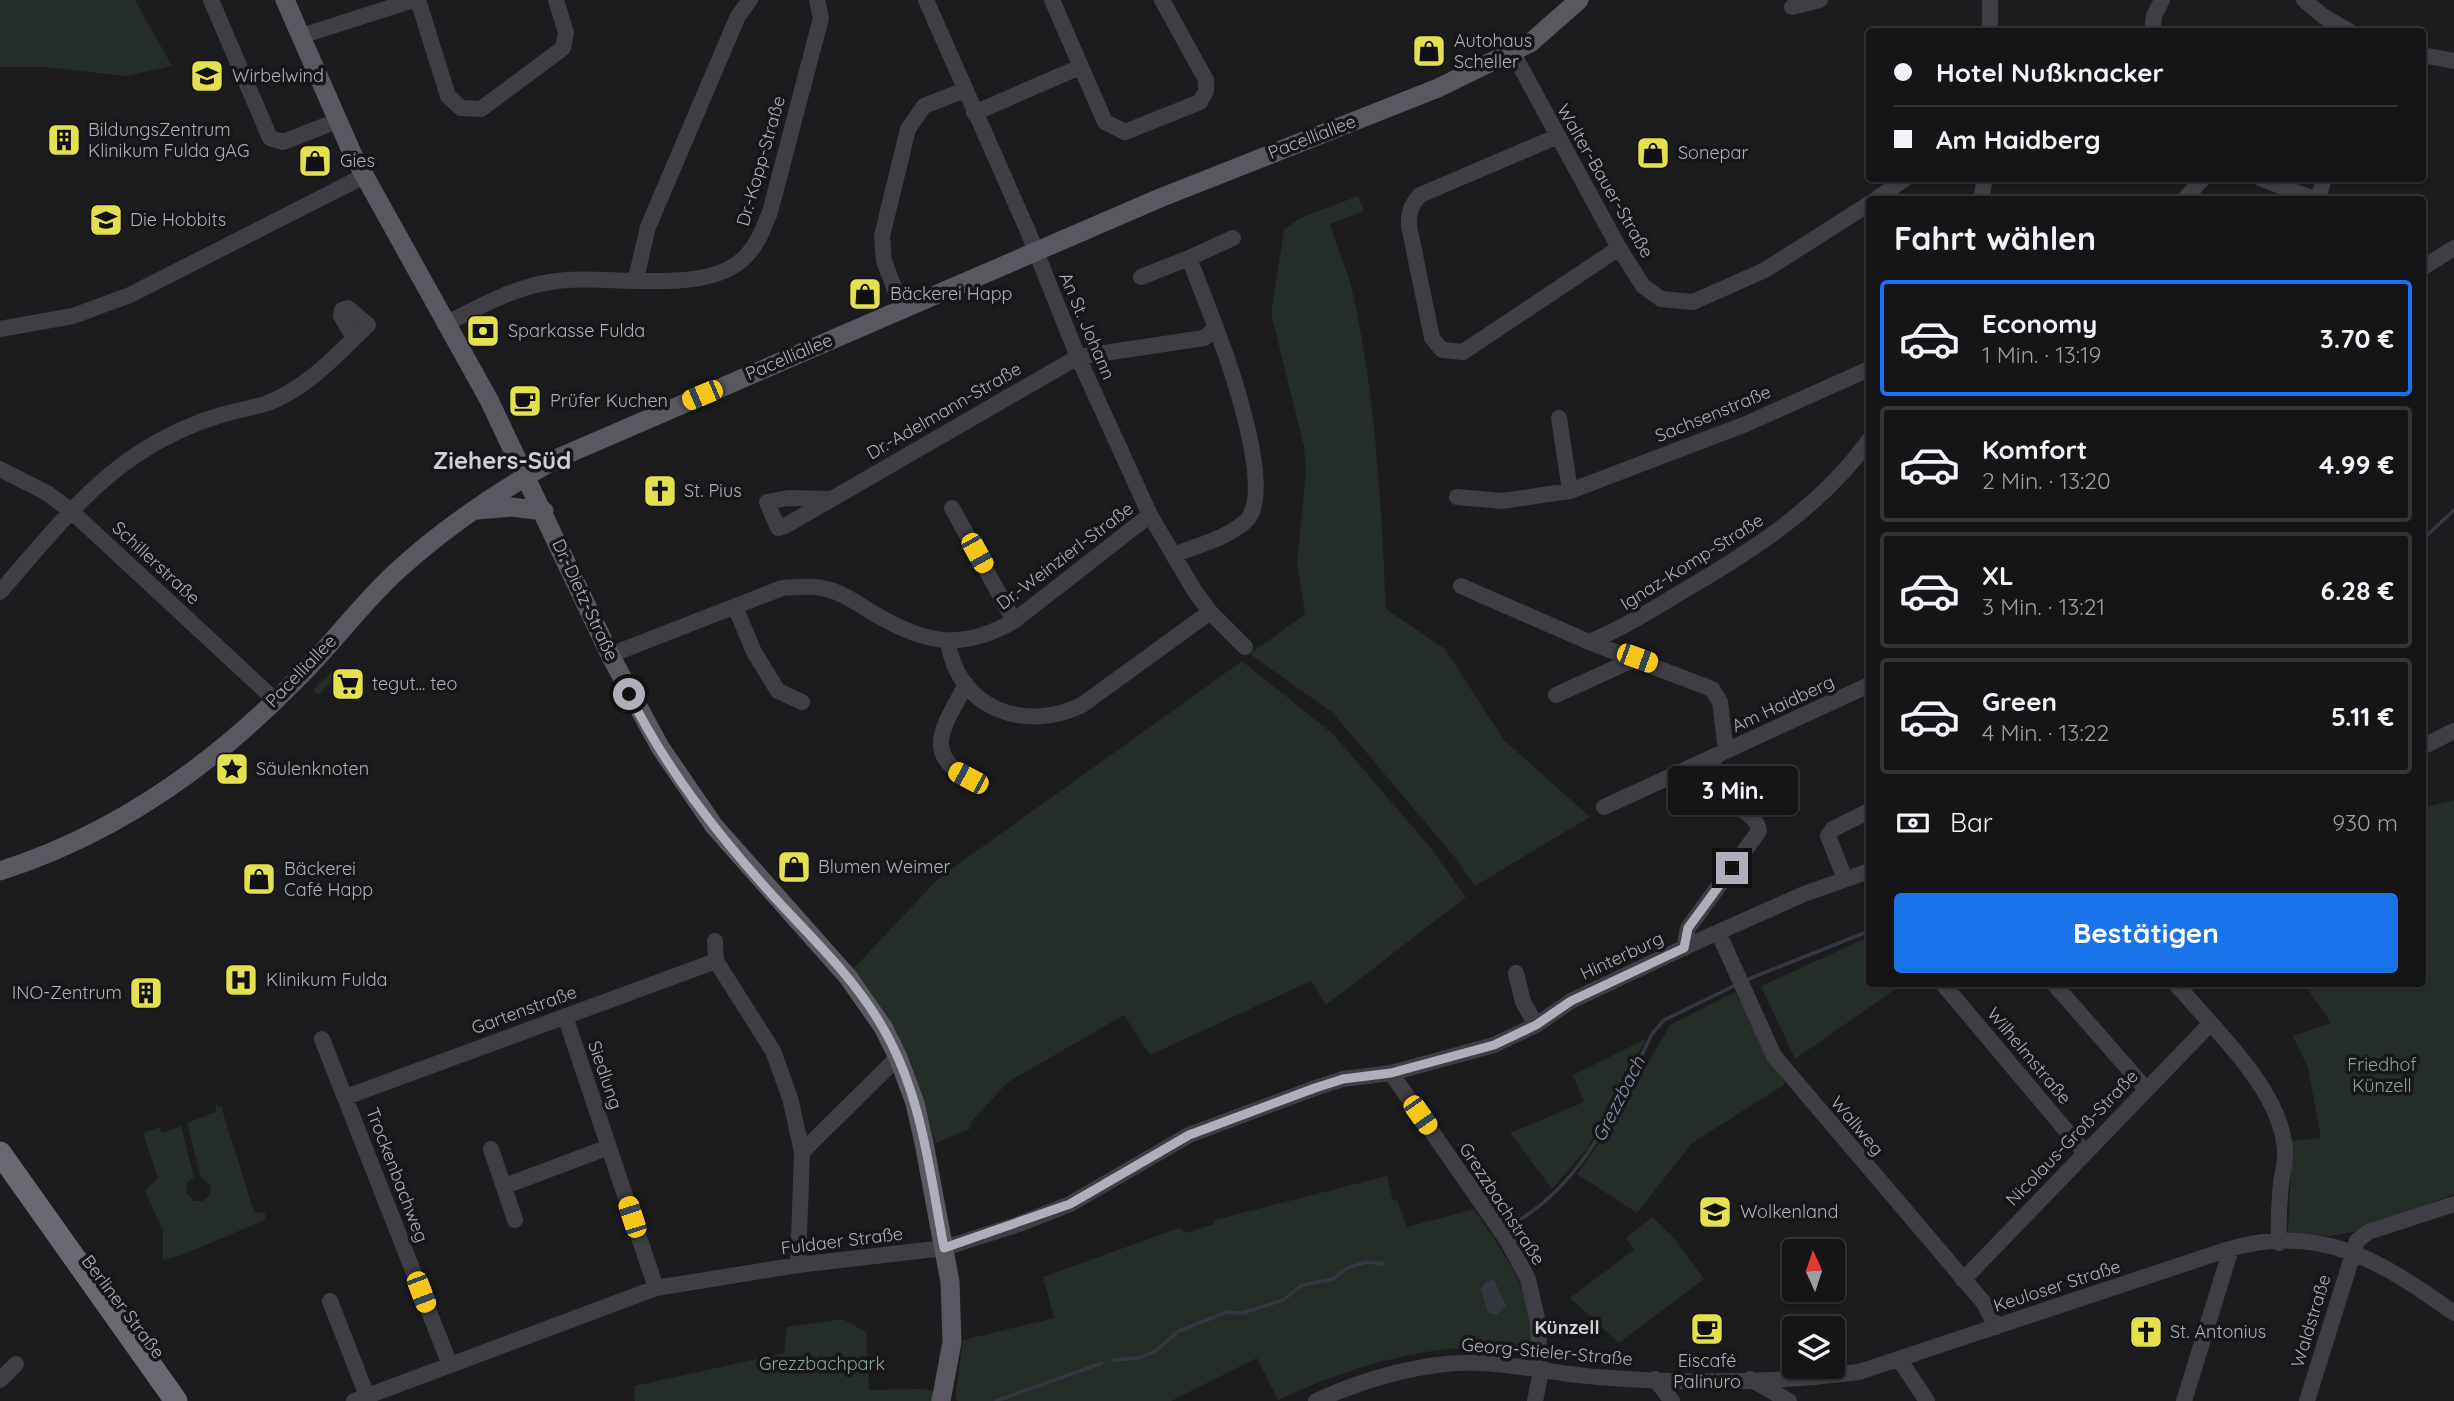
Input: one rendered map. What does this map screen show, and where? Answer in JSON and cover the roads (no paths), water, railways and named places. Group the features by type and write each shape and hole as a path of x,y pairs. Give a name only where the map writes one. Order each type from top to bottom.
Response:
{"highway":[{"name":"Berliner Straße","path":"0,1153 176,1401"},
{"name":"Berliner Straße","path":"49,1219 68,1233 154,1348 189,1401"}],"main road":[{"name":"Dr.-Dietz-Straße","path":"285,0 337,121 364,176 489,400 544,511 610,655 681,781 743,860 848,977 883,1027 898,1057 915,1103 944,1248 953,1325 941,1401"},
{"name":"Pacelliallee","path":"0,871 78,842 135,811 207,759 275,700 399,569 477,510 527,476 566,454 1223,172 1438,88 1530,43 1579,0"},
{"path":"477,510 511,507 544,511"}],"street":[{"path":"211,0 270,138 283,142 337,121"},
{"path":"301,36 416,0 448,96 461,108 474,110 492,102 563,48 566,33 556,0"},
{"path":"636,278 648,227 738,16 750,0"},
{"name":"Dr.-Kopp-Straße","path":"445,324 524,287 563,280 694,280 715,276 740,261 758,240 769,212 821,18 817,0"},
{"name":"An St. Johann","path":"926,0 1078,357 1150,515 1172,555 1210,612 1245,648"},
{"path":"1052,0 1105,122 1118,130 1132,131 1200,102 1206,91 1206,80 1162,0"},
{"path":"1792,7 1820,0"},
{"path":"1990,0 1990,28"},
{"path":"2152,28 2154,16 2162,0"},
{"path":"2304,0 2343,28"},
{"name":"Walter-Bauer-Straße","path":"1513,53 1619,248 1643,286 1661,299 1693,302 1765,270 1866,206"},
{"path":"2426,56 2454,61"},
{"path":"974,113 1080,66"},
{"path":"902,308 884,261 882,236 908,129 914,116 924,106 965,90"},
{"path":"1556,136 1420,195 1414,201 1409,212 1409,226 1432,338 1442,349 1463,352 1619,248"},
{"path":"0,329 50,322 106,305 364,176"},
{"path":"1881,196 1900,182"},
{"path":"2187,196 2200,182"},
{"path":"2270,182 2307,196"},
{"path":"1141,277 1233,238"},
{"path":"2426,266 2454,248"},
{"path":"1172,555 1214,539 1246,522 1254,510 1254,469 1247,420 1237,382 1189,258"},
{"path":"1078,357 1204,338 1216,328"},
{"path":"0,592 71,511 108,476 140,452 178,431 280,397 322,372 354,338"},
{"name":"Dr.-Adelmann-Straße","path":"829,499 1078,357"},
{"name":"Sachsenstraße","path":"1457,498 1502,501 1570,491 1746,424 1866,370"},
{"path":"1559,418 1570,491"},
{"name":"Ignaz-Komp-Straße","path":"1590,642 1625,627 1754,549 1809,507 1853,462 1866,444"},
{"name":"Schillerstraße","path":"0,469 47,493 71,511 275,700"},
{"path":"952,508 1014,621"},
{"name":"Dr.-Weinzierl-Straße","path":"610,655 736,609 782,589 808,586 832,590 911,633 948,641 992,633 1014,621 1150,515"},
{"path":"1461,586 1590,642 1712,689 1720,702 1720,755 1714,774 1729,800 1754,817 1759,831 1688,928 1684,948"},
{"path":"736,609 754,652 778,691 802,702"},
{"path":"948,641 950,653 966,684 989,704 1012,715 1029,719 1058,715 1082,705 1210,612"},
{"name":"Ignaz-Komp-Straße","path":"1625,627 1630,656"},
{"path":"1556,695 1630,656"},
{"path":"966,684 941,733 940,747 943,760 951,769 968,778"},
{"name":"Am Haidberg","path":"1604,807 1866,686"},
{"path":"2426,745 2454,731"},
{"path":"1845,879 1828,836 1833,828 1866,812"},
{"name":"Hinterburg","path":"1391,1073 1494,1045 1536,1025 1571,1001 1718,932 1845,879 1866,873"},
{"name":"Wallweg","path":"1718,932 1774,1056 1984,1303 1996,1327"},
{"path":"715,941 716,961 773,1051 790,1098 802,1152 798,1265"},
{"name":"Gartenstraße","path":"346,1097 716,961"},
{"path":"1516,973 1523,1002 1536,1025"},
{"name":"Wilhelmstraße","path":"1946,987 2085,1153"},
{"path":"2057,987 2146,1089"},
{"path":"2179,987 2231,1046 2266,1094 2281,1129 2286,1153 2277,1216 2278,1243"},
{"name":"Siedlung","path":"565,1016 656,1288"},
{"name":"Nicolaus-Groß-Straße","path":"1963,1280 2210,1024"},
{"name":"Trockenbachweg","path":"322,1039 450,1365"},
{"path":"802,1152 898,1057"},
{"name":"Fuldaer Straße","path":"330,1301 361,1399 656,1288 798,1265 944,1248 1070,1204 1189,1135 1343,1079 1391,1073"},
{"name":"Grezzbachstraße","path":"1391,1073 1518,1259 1534,1299 1540,1370 1535,1401"},
{"path":"505,1186 609,1147"},
{"path":"491,1149 515,1220"},
{"path":"2353,1252 2357,1241 2368,1232 2454,1204"},
{"name":"Keuloser Straße","path":"1655,1379 1750,1379 1824,1376 1859,1371 2231,1249 2278,1243 2326,1244 2353,1252 2402,1276 2454,1313"},
{"path":"2184,1401 2231,1249"},
{"name":"Waldstraße","path":"2307,1401 2353,1252"},
{"path":"1899,1359 1927,1401"},
{"name":"Georg-Stieler-Straße","path":"1316,1401 1366,1382 1432,1366 1471,1363 1597,1377 1655,1379"},
{"path":"0,1380 16,1364"},
{"path":"1655,1379 1672,1401"},
{"path":"1750,1379 1789,1401"}],"waterway":[{"name":"Grezzbach","path":"2426,536 2454,510"},
{"name":"Grezzbach","path":"1746,980 1866,932"},
{"name":"Grezzbach","path":"1509,1226 1535,1209 1578,1167 1611,1116 1652,1034 1664,1020 1734,986"},
{"name":"Grezzbach","path":"1112,1360 1139,1358 1155,1351 1179,1331 1227,1312 1243,1313 1283,1300 1302,1285 1333,1279 1347,1268 1367,1262 1384,1264"},
{"name":"Grezzbach","path":"996,1401 1102,1363"}],"place":[{"name":"Autohaus Scheller","path":"1429,51"},
{"name":"Wirbelwind","path":"207,76"},
{"name":"BildungsZentrum Klinikum Fulda gAG","path":"64,140"},
{"name":"Sonepar","path":"1653,153"},
{"name":"Gies","path":"315,161"},
{"name":"Die Hobbits","path":"106,220"},
{"name":"Bäckerei Happ","path":"865,294"},
{"name":"Sparkasse Fulda","path":"483,331"},
{"name":"Prüfer Kuchen","path":"525,401"},
{"name":"St. Pius","path":"660,491"},
{"name":"tegut... teo","path":"348,684"},
{"name":"Säulenknoten","path":"232,769"},
{"name":"Blumen Weimer","path":"794,867"},
{"name":"Bäckerei Café Happ","path":"259,879"},
{"name":"Klinikum Fulda","path":"241,980"},
{"name":"INO-Zentrum","path":"146,993"},
{"name":"Wolkenland","path":"1715,1212"},
{"name":"Eiscafé Palinuro","path":"1707,1329"},
{"name":"St. Antonius","path":"2146,1332"}],"district":[{"name":"Ziehers-Süd","path":"502,461"},
{"name":"Künzell","path":"1567,1327"}],"park label":[{"name":"Friedhof Künzell","path":"2382,1075"},
{"name":"Grezzbachpark","path":"822,1364"}]}
